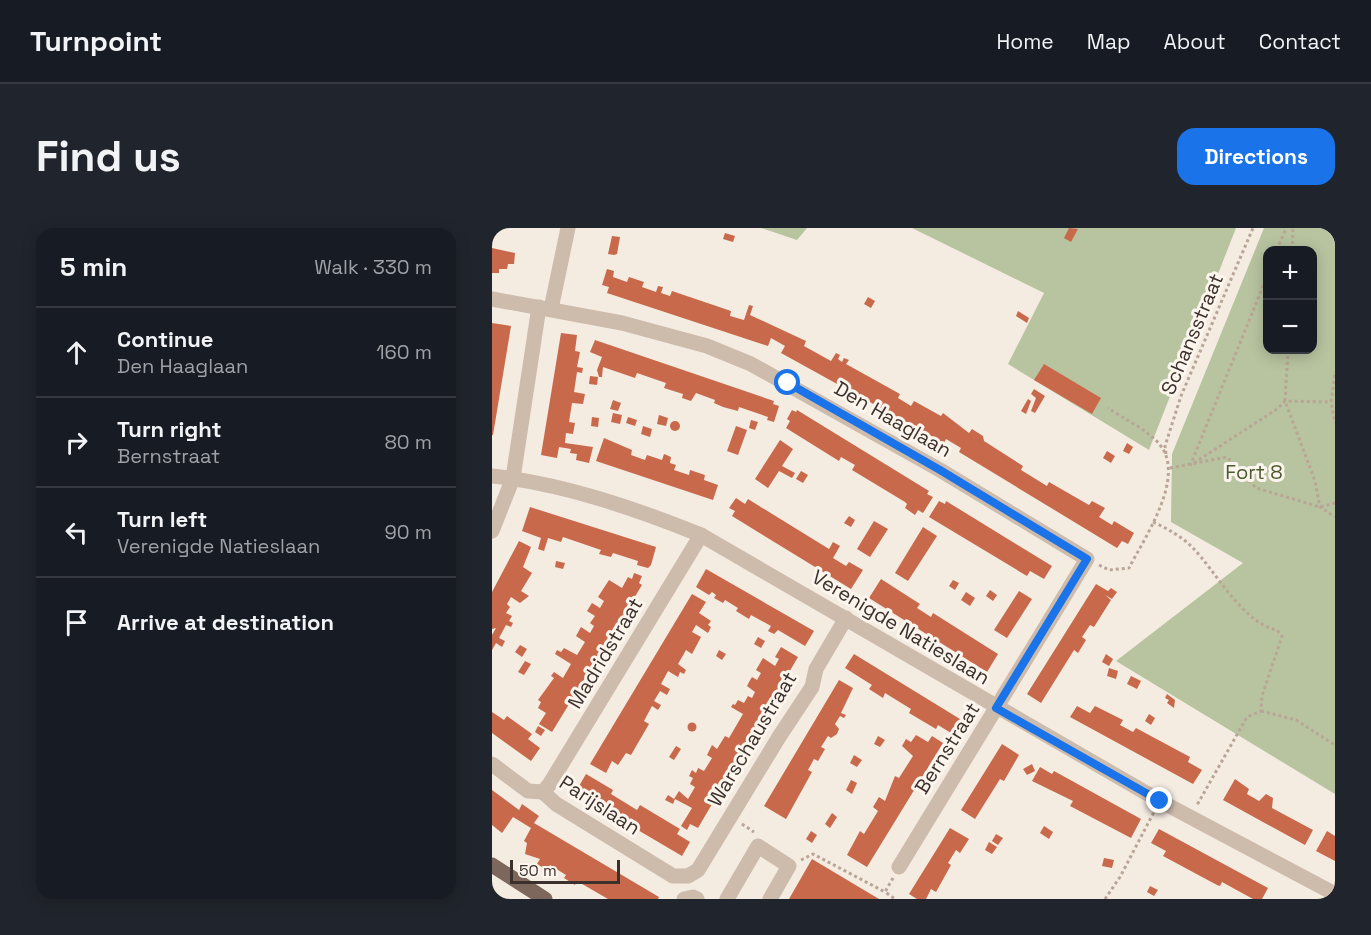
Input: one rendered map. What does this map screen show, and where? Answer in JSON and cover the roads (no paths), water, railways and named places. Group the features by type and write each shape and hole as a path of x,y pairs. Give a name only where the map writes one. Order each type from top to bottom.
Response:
{"main road":[{"path":"492,865 545,899"}],"street":[{"path":"492,531 513,478 545,308 568,228"},
{"name":"Den Haaglaan","path":"492,299 622,323 696,344 751,364 940,470 1087,559"},
{"name":"Verenigde Natieslaan","path":"492,476 513,478 632,508 701,535 1160,801 1335,894"},
{"name":"Madridstraat","path":"543,792 549,786 701,535"},
{"name":"Bernstraat","path":"899,867 1087,559"},
{"name":"Warschaustraat","path":"688,876 698,870 812,687 816,669 846,618"},
{"name":"Parijslaan","path":"492,764 528,791 543,792 556,804 673,876 688,876"},
{"path":"727,899 758,846 789,866 770,899"}],"park label":[{"name":"Fort 8","path":"1254,472"}]}
